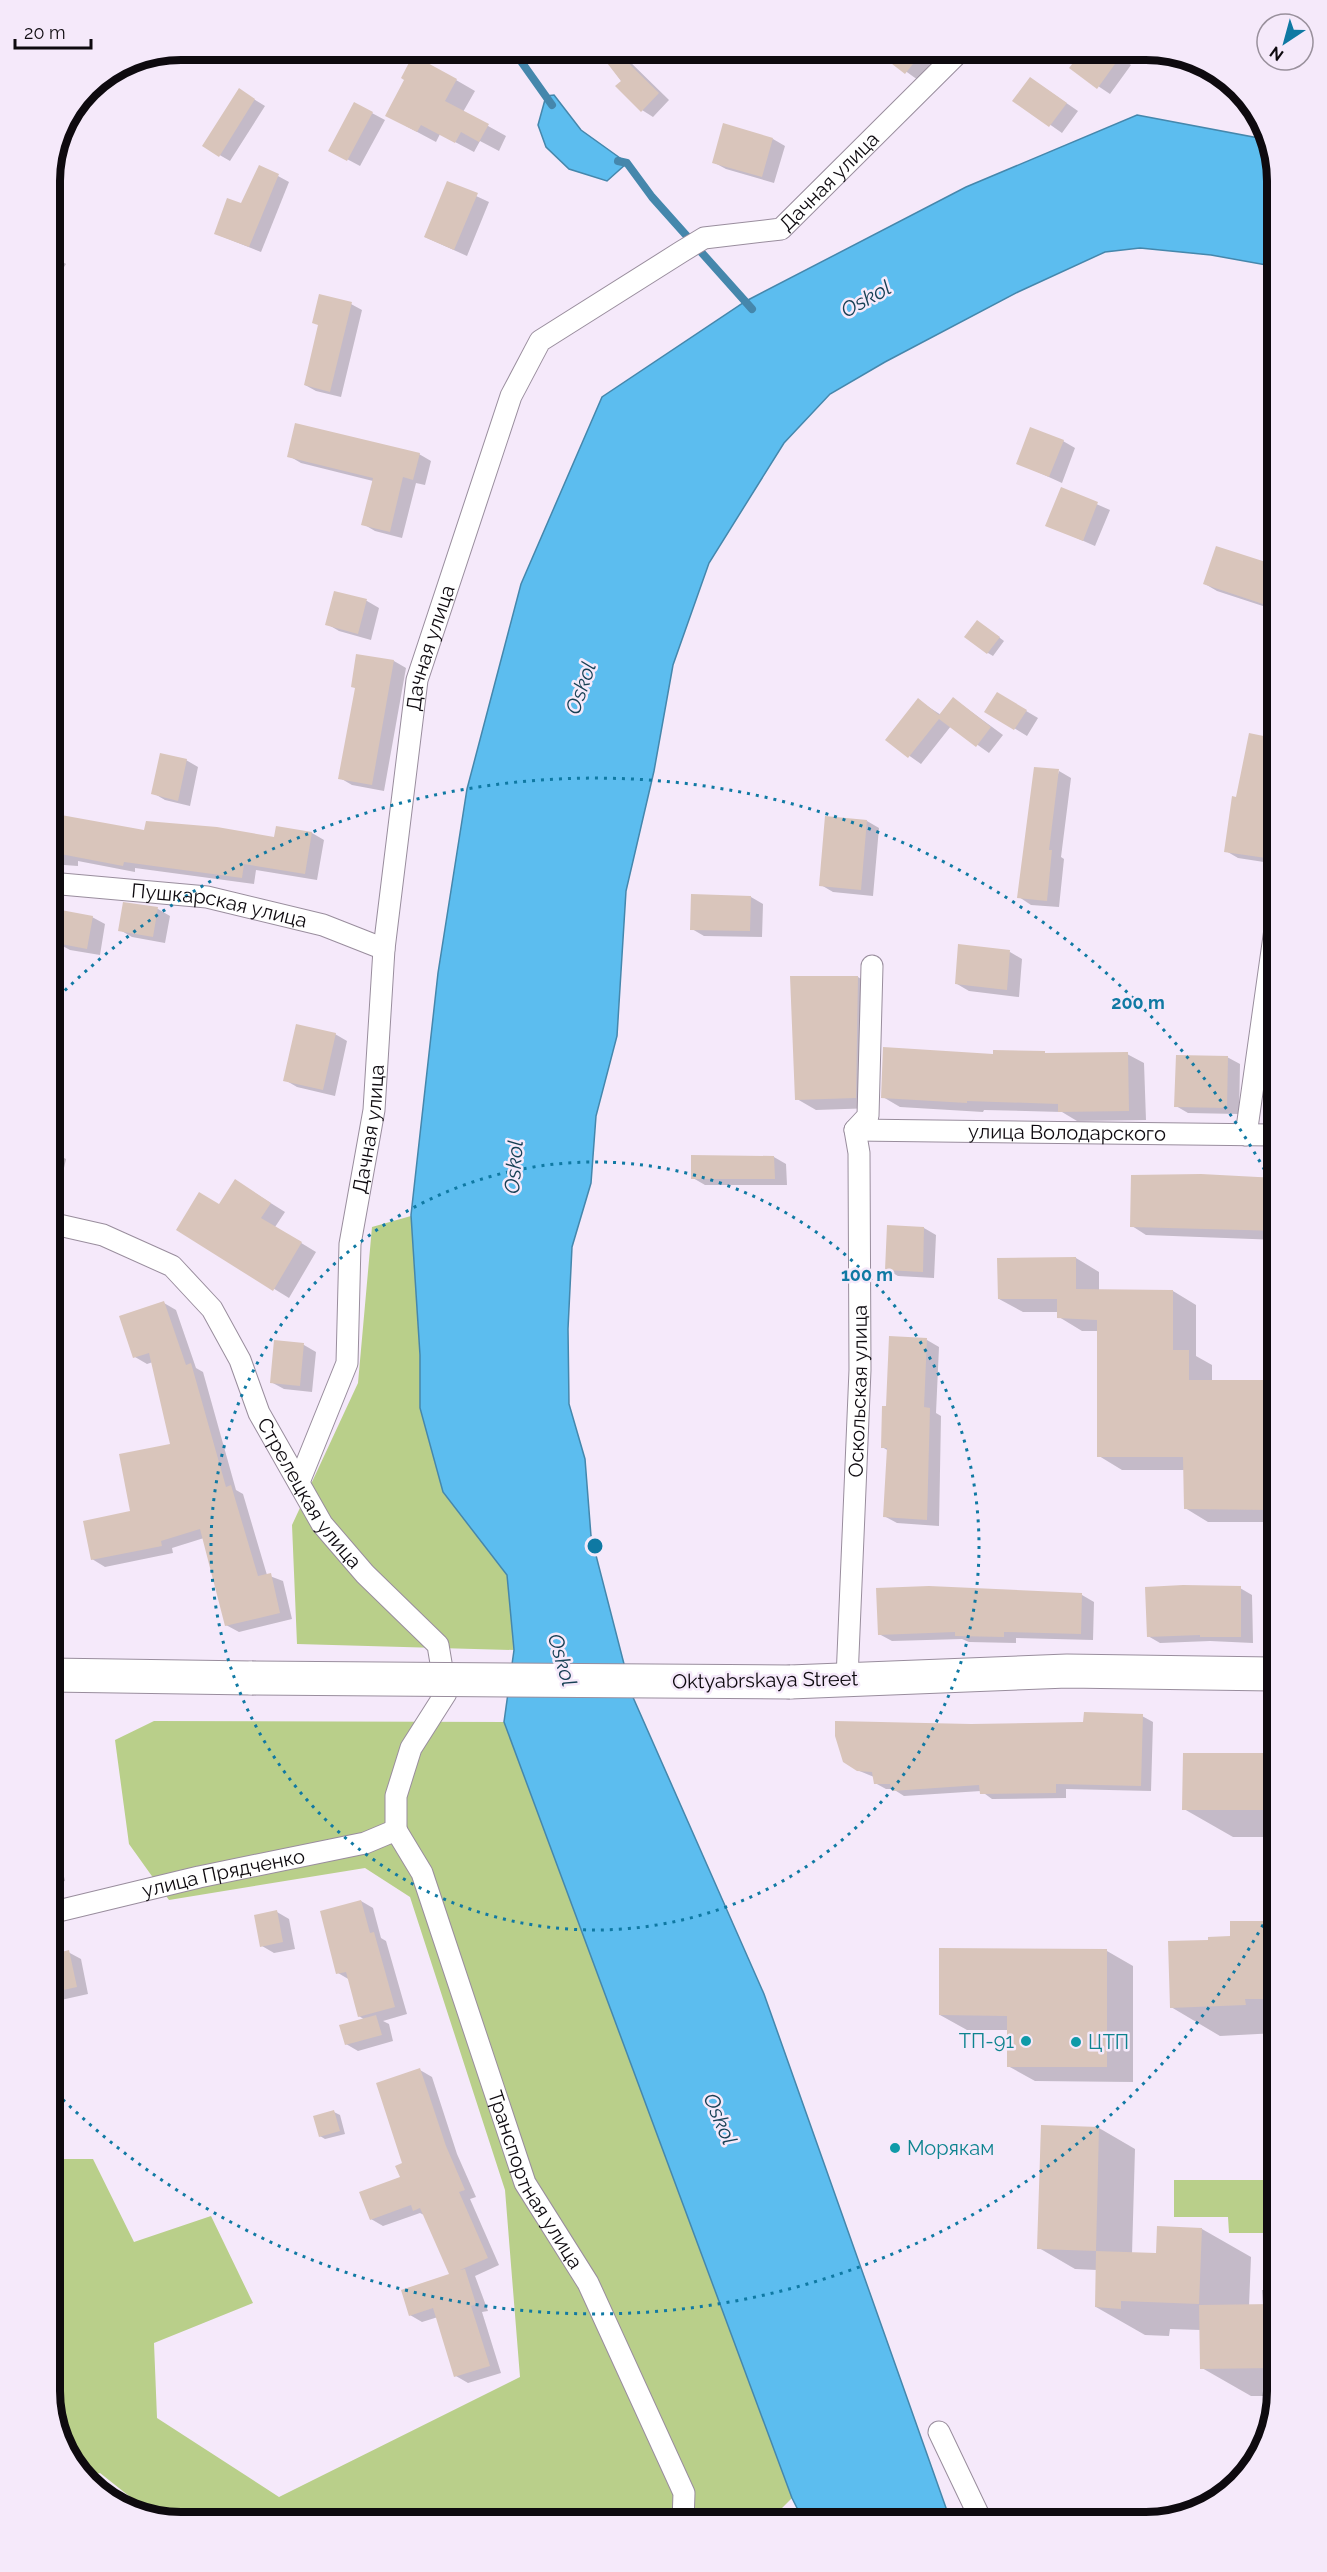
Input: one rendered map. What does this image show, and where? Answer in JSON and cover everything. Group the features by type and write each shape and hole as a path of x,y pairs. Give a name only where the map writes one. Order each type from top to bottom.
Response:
{"main road":[{"name":"Oktyabrskaya Street","path":"60,1675 790,1682 1067,1671 1267,1674"}],"street":[{"name":"Дачная улица","path":"299,1482 347,1363 350,1244 374,1110 384,949 417,680 511,396 540,341 681,252 704,238 781,229 951,60"},
{"name":"Пушкарская улица","path":"60,884 207,897 322,926 384,949"},
{"path":"855,1130 868,1116 872,966"},
{"path":"1246,1135 1267,991"},
{"name":"улица Володарского","path":"855,1130 1267,1135"},
{"name":"Оскольская улица","path":"847,1679 860,1370 859,1153 855,1130"},
{"name":"Стрелецкая улица","path":"60,1225 103,1235 172,1266 212,1309 240,1360 259,1413 322,1524 365,1575 438,1645 446,1693 411,1748 396,1796 396,1830"},
{"name":"улица Прядченко","path":"60,1911 199,1877 365,1844 396,1830"},
{"name":"Транспортная улица","path":"396,1830 422,1873 525,2183 588,2283 684,2493 683,2512"},
{"path":"939,2432 977,2512"}],"green space":[{"path":"411,1216 420,1355 420,1408 443,1492 507,1575 514,1650 297,1644 292,1525 358,1383 372,1227"},
{"path":"154,1721 504,1722 792,2498 778,2512 173,2512 141,2506 100,2473 93,2475 76,2452 69,2437 60,2399 60,2159 93,2159 134,2242 211,2216 253,2303 154,2343 157,2418 279,2497 520,2377 505,2190 410,1897 365,1868 169,1900 129,1844 115,1740"},
{"path":"1174,2180 1267,2180 1267,2233 1229,2233 1228,2217 1174,2217"}],"water":[{"path":"554,95 581,130 627,163 607,181 569,169 546,147 538,125 546,96"},
{"name":"Oskol","path":"1137,115 1259,138 1267,173 1267,265 1211,255 1140,248 1105,252 1018,292 885,362 830,394 784,443 709,563 673,665 654,771 626,891 617,1036 596,1116 591,1183 572,1247 568,1329 569,1404 585,1459 591,1536 632,1695 764,1994 947,2512 799,2512 504,1722 514,1650 507,1575 443,1492 420,1408 420,1355 411,1215 438,973 467,789 521,584 602,397 746,301 966,187"}],"building":[{"path":"410,60 422,60 457,79 445,101 489,124 479,142 461,132 455,143 421,125 417,132 385,116 404,80 401,78"},
{"path":"605,60 625,60 659,93 641,112 615,86 621,81"},
{"path":"887,60 916,60 905,74"},
{"path":"1075,60 1118,60 1097,89 1069,68"},
{"path":"1030,77 1067,103 1049,127 1012,101"},
{"path":"239,88 255,99 219,157 202,146"},
{"path":"354,102 373,112 347,161 328,151"},
{"path":"723,123 773,138 762,177 712,163"},
{"path":"259,165 279,174 249,247 214,234 227,198 241,203"},
{"path":"447,181 478,193 454,250 424,237"},
{"path":"319,294 352,302 330,392 304,385 318,325 312,323"},
{"path":"295,423 420,453 413,480 403,477 390,532 361,525 373,478 287,457"},
{"path":"1030,427 1064,440 1049,477 1016,464"},
{"path":"1061,487 1098,502 1083,541 1045,526"},
{"path":"1216,546 1267,562 1267,605 1203,584"},
{"path":"334,591 367,599 358,634 325,625"},
{"path":"977,620 1000,637 987,654 964,637"},
{"path":"356,654 394,660 372,785 338,779 355,688 351,687"},
{"path":"997,692 1027,710 1014,730 984,712"},
{"path":"953,697 991,727 976,747 939,719 908,758 885,740 918,698 939,715"},
{"path":"1249,733 1267,737 1266,858 1224,852 1232,796 1236,797"},
{"path":"160,753 187,759 178,801 151,794"},
{"path":"1034,767 1059,769 1049,850 1052,850 1047,901 1017,898"},
{"path":"60,815 144,830 146,821 217,827 274,837 276,826 312,832 305,874 244,864 242,878 124,862 123,866 60,854"},
{"path":"825,816 867,820 861,890 819,886"},
{"path":"691,894 751,896 750,931 690,930"},
{"path":"123,902 158,907 153,937 118,931"},
{"path":"61,910 93,916 87,949 60,944"},
{"path":"958,944 1010,950 1007,990 955,984"},
{"path":"790,976 858,976 856,1098 795,1100"},
{"path":"296,1024 336,1033 323,1090 283,1081"},
{"path":"883,1047 993,1054 993,1050 1045,1051 1045,1053 1128,1052 1129,1111 1058,1112 1058,1104 967,1101 967,1103 881,1098"},
{"path":"1176,1055 1228,1056 1227,1108 1174,1107"},
{"path":"691,1155 774,1156 775,1179 691,1179"},
{"path":"1201,1174 1267,1177 1267,1231 1130,1227 1131,1175"},
{"path":"235,1179 271,1203 261,1218 302,1242 273,1291 176,1230 199,1192 219,1204"},
{"path":"887,1225 924,1227 923,1272 885,1270"},
{"path":"1076,1257 1076,1289 1173,1290 1173,1350 1189,1350 1189,1380 1267,1380 1267,1510 1184,1509 1183,1457 1097,1457 1097,1320 1057,1318 1057,1299 998,1299 997,1258"},
{"path":"164,1301 186,1365 191,1363 226,1487 231,1485 258,1576 271,1573 280,1613 225,1626 200,1529 161,1541 162,1546 91,1560 83,1521 130,1511 119,1454 170,1444 149,1353 133,1358 119,1316"},
{"path":"889,1336 927,1338 924,1407 930,1408 927,1520 883,1517 887,1448 881,1448 882,1406 886,1406"},
{"path":"274,1340 304,1343 300,1386 270,1383"},
{"path":"929,1586 1082,1593 1081,1634 1004,1632 1004,1637 955,1636 955,1632 878,1635 876,1588"},
{"path":"1241,1586 1241,1637 1200,1637 1200,1635 1147,1637 1145,1587"},
{"path":"1084,1712 1143,1714 1141,1786 1056,1784 1056,1793 980,1794 979,1785 892,1791 890,1784 874,1784 872,1772 857,1771 843,1762 835,1736 835,1721 971,1724 1083,1722"},
{"path":"1183,1753 1267,1753 1267,1810 1182,1810"},
{"path":"361,1900 370,1933 374,1932 395,2007 358,2017 346,1972 336,1974 320,1911"},
{"path":"277,1910 283,1942 260,1947 254,1915"},
{"path":"1230,1921 1267,1921 1267,1999 1245,1999 1246,2005 1170,2008 1168,1941 1208,1940 1208,1937 1230,1936"},
{"path":"939,1948 1107,1949 1107,2067 1007,2067 1007,2016 939,2015"},
{"path":"69,1950 77,1987 60,1991 60,1952"},
{"path":"376,2015 382,2035 345,2045 339,2025"},
{"path":"420,2068 446,2146 465,2190 459,2192 488,2258 460,2270 465,2269 476,2304 471,2306 490,2366 454,2377 433,2308 409,2316 401,2290 449,2274 420,2208 413,2211 411,2205 370,2220 359,2192 400,2177 395,2166 402,2163 376,2083"},
{"path":"334,2110 340,2131 319,2137 313,2116"},
{"path":"1041,2125 1099,2127 1096,2251 1037,2249"},
{"path":"1157,2226 1202,2228 1199,2304 1121,2301 1121,2309 1095,2307 1096,2251 1156,2253"},
{"path":"1267,2304 1267,2368 1200,2369 1199,2305"}],"waterway":[{"path":"520,60 552,105"},
{"path":"618,161 627,163 652,197 752,309"}],"place":[{"name":"ТП-91","path":"1026,2041"},
{"name":"ЦТП","path":"1076,2042"},
{"name":"Морякам","path":"895,2148"}]}
